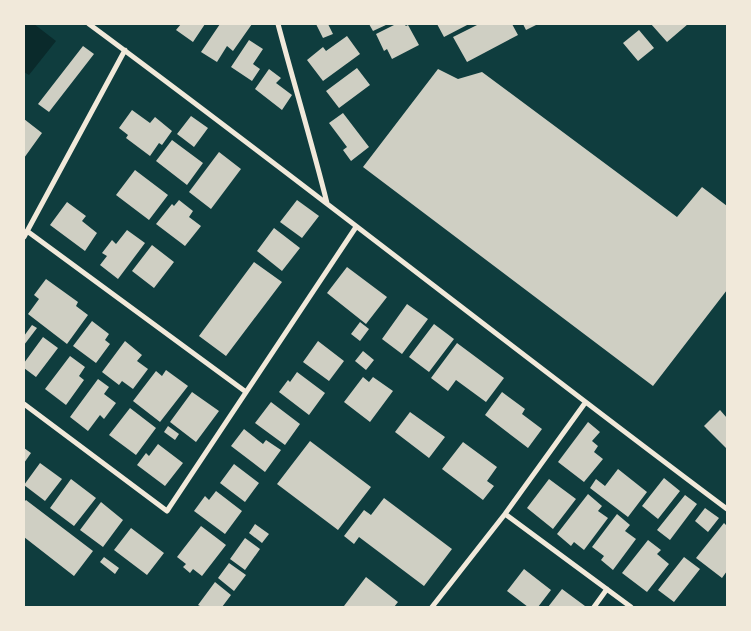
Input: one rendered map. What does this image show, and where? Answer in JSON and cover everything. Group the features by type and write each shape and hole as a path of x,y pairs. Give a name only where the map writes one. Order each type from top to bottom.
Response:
{"street":[{"path":"89,24 327,203 585,403 727,509"},
{"path":"278,24 292,78 310,135 327,203"},
{"path":"24,238 125,50"},
{"path":"24,404 167,511 356,227"},
{"path":"27,231 246,392"},
{"path":"432,607 505,514 585,403"},
{"path":"505,514 631,607"},
{"path":"594,607 607,589"}],"water":[{"path":"24,24 34,24 56,41 29,75 24,72"}],"building":[{"path":"181,24 205,24 193,42 176,30"},
{"path":"220,24 252,24 233,51 227,46 217,62 201,52"},
{"path":"316,24 328,24 333,34 323,38"},
{"path":"369,24 388,24 373,31"},
{"path":"396,24 408,25 419,45 392,59 387,49 384,51 376,34"},
{"path":"437,24 469,24 444,37"},
{"path":"479,24 512,24 518,35 467,62 453,37"},
{"path":"523,24 538,24 526,30"},
{"path":"651,24 688,24 667,42"},
{"path":"639,30 654,48 638,61 623,43"},
{"path":"347,36 360,54 323,81 307,60 323,47 326,51"},
{"path":"249,40 263,49 253,64 260,69 252,81 231,67"},
{"path":"83,46 94,54 49,112 38,104"},
{"path":"357,68 370,85 339,108 326,91"},
{"path":"269,69 281,78 276,83 292,95 282,110 255,89"},
{"path":"438,69 458,79 482,72 677,217 702,187 727,206 727,290 653,386 363,167"},
{"path":"132,110 150,123 155,117 172,131 162,145 159,143 150,156 126,138 128,135 119,128"},
{"path":"343,113 369,147 351,161 343,150 347,147 329,123"},
{"path":"191,116 208,128 194,147 177,134"},
{"path":"24,119 42,133 24,158"},
{"path":"172,140 203,163 187,185 156,161"},
{"path":"219,152 241,169 211,209 189,192"},
{"path":"135,170 168,195 149,220 116,195"},
{"path":"179,200 193,211 189,217 201,226 185,246 156,224 172,204 174,206"},
{"path":"297,200 319,216 302,238 280,222"},
{"path":"67,202 86,216 82,221 97,233 85,251 50,225"},
{"path":"274,228 300,248 282,271 257,251"},
{"path":"127,230 145,243 118,279 100,265 107,256 102,253 112,240 116,244"},
{"path":"152,245 174,262 154,288 132,271"},
{"path":"254,262 282,282 226,356 199,336"},
{"path":"347,267 387,297 366,324 327,293"},
{"path":"46,279 78,302 76,306 88,315 67,344 28,314 39,299 34,295"},
{"path":"407,304 428,319 402,354 382,339"},
{"path":"92,321 109,334 105,340 110,344 96,363 73,346"},
{"path":"360,322 369,329 360,341 351,334"},
{"path":"434,324 454,339 429,372 409,357"},
{"path":"32,325 37,328 24,345 24,336"},
{"path":"43,337 58,348 36,377 24,368 24,363"},
{"path":"125,341 142,355 137,361 148,369 133,389 122,381 119,385 102,372"},
{"path":"318,341 344,361 329,381 303,362"},
{"path":"457,343 504,378 486,402 456,380 448,391 431,378"},
{"path":"363,351 374,360 366,370 355,361"},
{"path":"70,356 85,367 79,376 84,380 66,405 45,389"},
{"path":"166,370 188,386 160,422 133,401 156,371 162,376"},
{"path":"297,372 325,393 309,415 279,392"},
{"path":"363,377 369,382 373,377 393,391 370,422 344,402"},
{"path":"98,379 109,387 104,394 116,403 104,419 100,415 88,431 70,417"},
{"path":"192,392 219,411 196,442 170,422"},
{"path":"502,392 525,409 522,414 542,429 528,448 485,415"},
{"path":"271,402 300,424 285,445 255,423"},
{"path":"130,408 156,428 136,455 109,435"},
{"path":"720,410 727,418 727,449 704,426"},
{"path":"410,412 445,437 429,458 395,432"},
{"path":"588,422 600,432 592,441 598,446 594,452 603,459 584,482 558,462"},
{"path":"168,426 179,434 175,440 164,432"},
{"path":"244,429 263,444 266,440 281,450 265,472 231,446"},
{"path":"310,441 371,487 338,530 277,484"},
{"path":"463,442 497,467 487,481 494,486 483,500 442,469"},
{"path":"158,444 183,463 165,486 137,465 146,453 149,456"},
{"path":"24,448 31,453 24,463"},
{"path":"40,463 62,479 45,501 24,485"},
{"path":"234,464 259,483 245,502 220,483"},
{"path":"618,469 647,492 628,517 590,488 596,479 605,486"},
{"path":"664,478 680,491 658,519 642,506"},
{"path":"71,479 96,498 74,526 50,508"},
{"path":"549,479 576,499 553,529 527,508"},
{"path":"216,491 242,511 225,534 194,511 205,496 209,500"},
{"path":"588,494 602,506 598,511 608,518 584,550 574,542 571,546 557,534"},
{"path":"685,495 697,504 670,540 657,530"},
{"path":"384,498 452,549 424,586 359,537 354,544 344,536 364,510 371,515"},
{"path":"26,500 93,551 74,576 24,537 24,502"},
{"path":"101,502 123,520 103,547 80,530"},
{"path":"705,508 719,518 708,532 695,521"},
{"path":"617,514 630,525 625,531 636,539 613,570 601,560 604,556 592,547"},
{"path":"724,523 727,526 727,571 722,578 696,558"},
{"path":"255,524 269,534 262,543 249,533"},
{"path":"201,526 226,545 202,576 193,569 190,573 183,567 186,564 177,557"},
{"path":"131,528 164,553 147,575 114,550"},
{"path":"245,538 260,549 245,570 230,559"},
{"path":"648,540 661,550 657,554 669,564 647,592 622,573"},
{"path":"104,557 119,568 115,574 100,562"},
{"path":"684,557 700,569 674,602 658,590"},
{"path":"229,563 246,575 234,591 218,578"},
{"path":"524,569 551,590 538,607 528,607 507,591"},
{"path":"366,577 398,602 394,607 344,606"},
{"path":"215,582 231,595 222,607 202,607 198,605"},
{"path":"562,589 585,606 548,607"}]}
